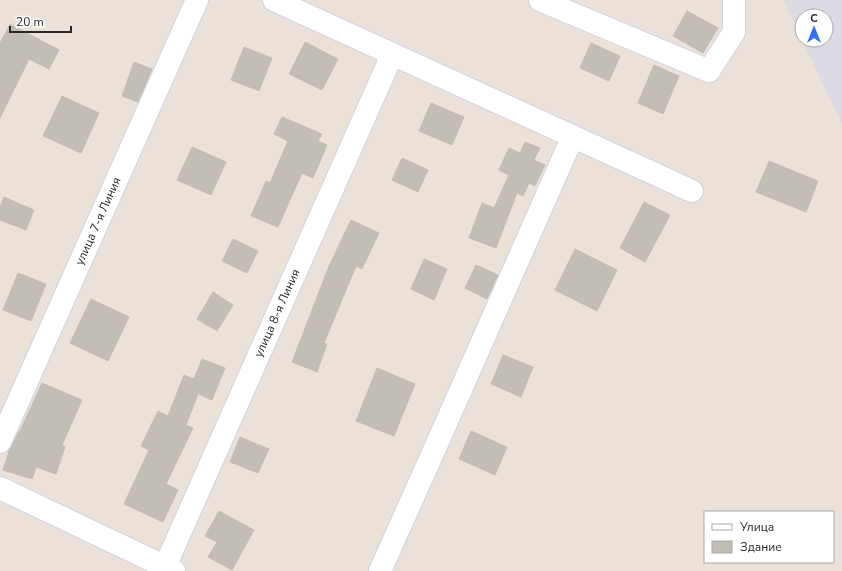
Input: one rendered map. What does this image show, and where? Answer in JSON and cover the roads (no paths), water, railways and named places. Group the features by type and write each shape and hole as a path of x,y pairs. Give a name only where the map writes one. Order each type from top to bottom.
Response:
{"street":[{"name":"улица 7-я Линия","path":"0,442 197,0"},
{"path":"274,0 692,191"},
{"path":"540,0 709,70 734,32 734,0"},
{"name":"улица 8-я Линия","path":"167,570 392,55"},
{"path":"380,571 443,432 573,136"},
{"path":"0,488 167,570"}]}
